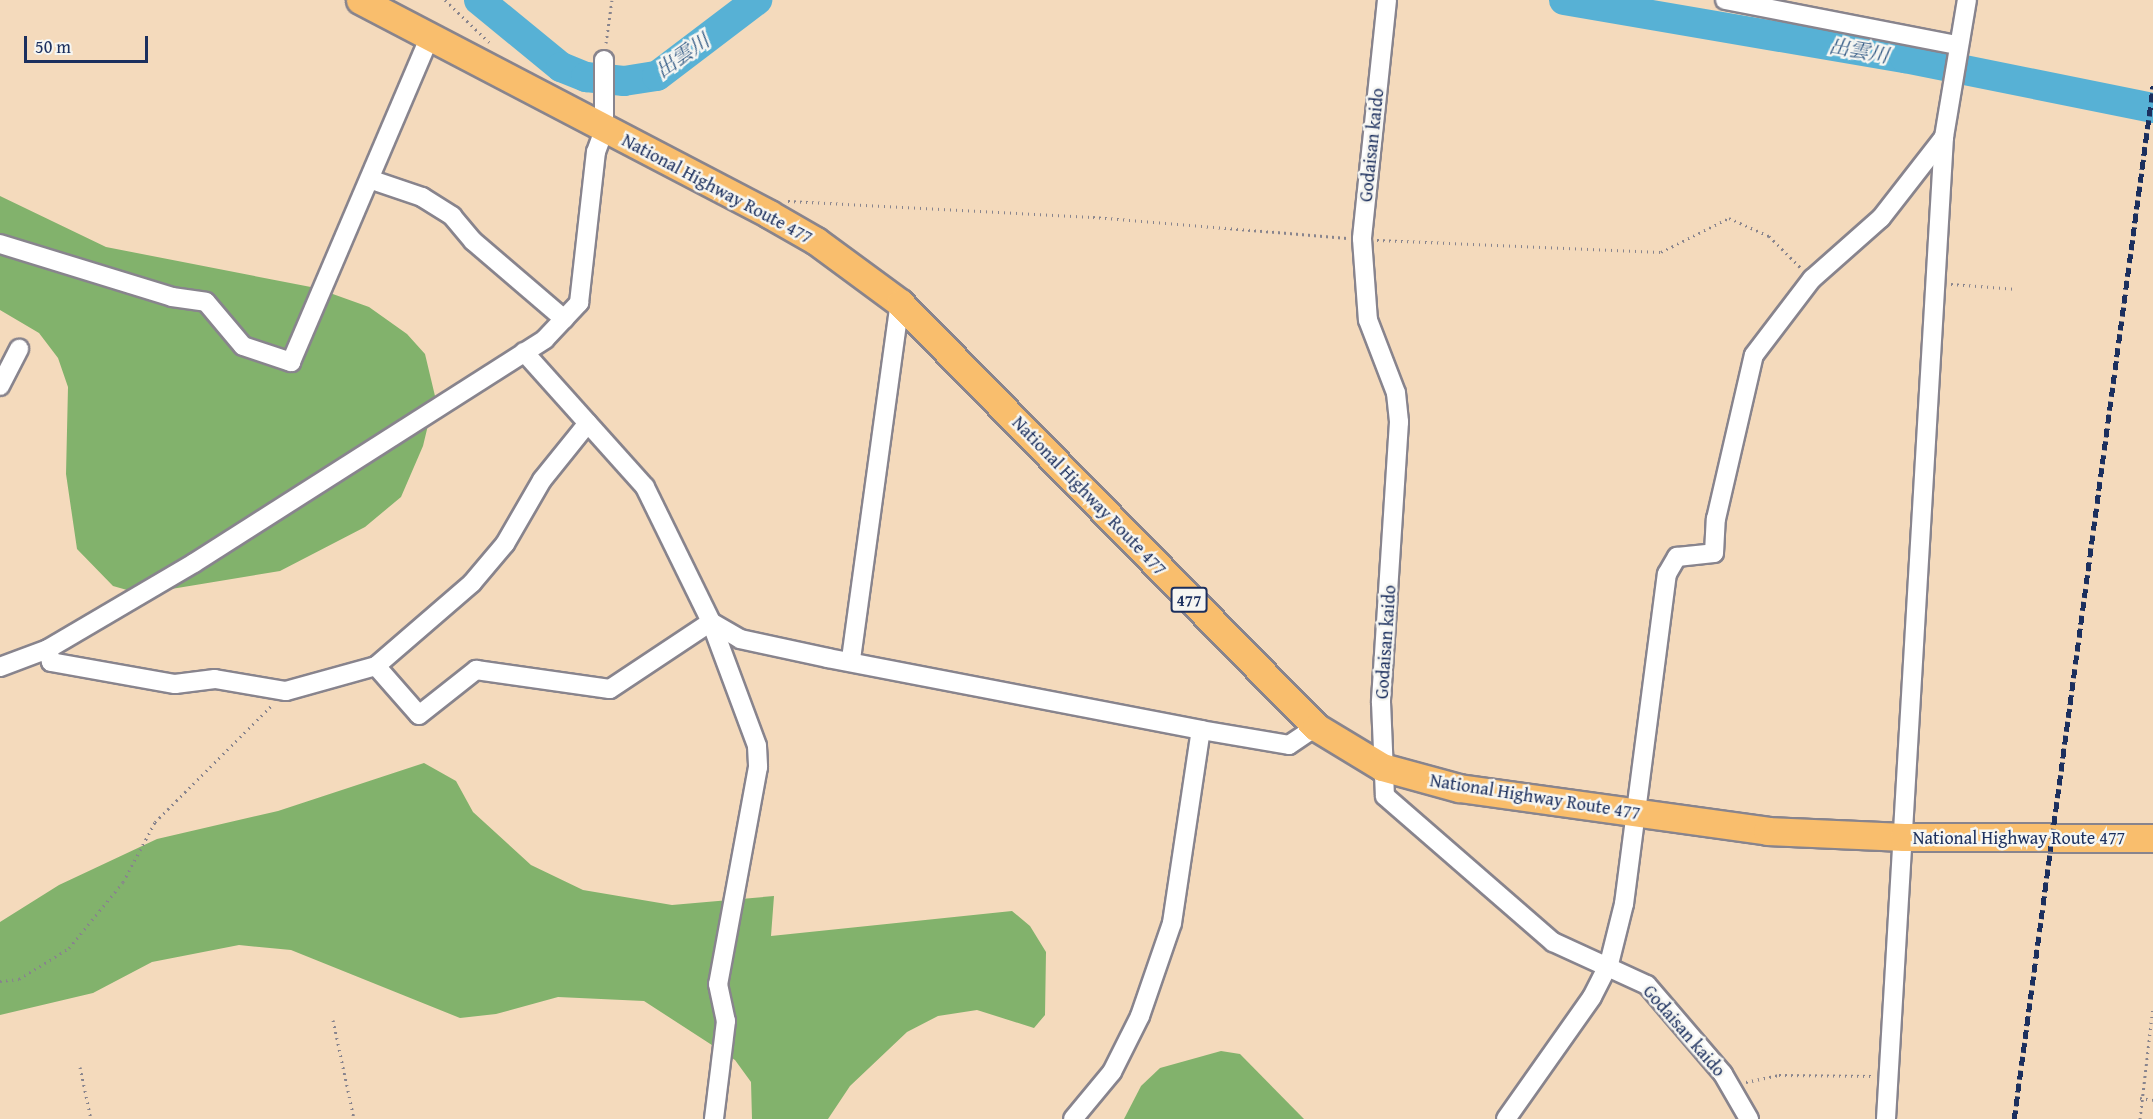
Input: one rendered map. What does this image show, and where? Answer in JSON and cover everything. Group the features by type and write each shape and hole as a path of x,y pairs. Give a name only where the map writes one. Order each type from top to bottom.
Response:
{"highway":[{"name":"National Highway Route 477","path":"360,0 429,39 770,214 900,303 1316,728 1382,767 1459,788 1767,831 1904,837 2153,838"}],"street":[{"name":"Godaisan kaido","path":"1387,0 1362,239 1368,320 1396,393 1400,422 1382,767 1385,796 1483,884 1553,942 1609,963 1647,985 1730,1086 1749,1119"},
{"path":"1725,0 1956,50"},
{"path":"1886,1119 1944,137 1948,94 1967,0"},
{"path":"0,244 172,297 207,302 243,346 291,362 372,180 429,39"},
{"path":"0,667 48,649 429,417 524,352 564,319 579,303 596,152 604,130 600,101 604,60"},
{"path":"1506,1119 1592,997 1609,963 1637,813 1667,574 1677,557 1714,553 1716,519 1754,355 1812,279 1881,218 1944,137"},
{"path":"372,180 422,197 452,216 473,241 564,319"},
{"path":"851,659 900,303"},
{"path":"0,386 19,349"},
{"path":"524,352 645,487 711,622 743,701 758,767 718,984 726,1021 714,1119"},
{"path":"48,649 51,662 175,684 215,679 286,691 376,666 472,583 505,544 542,480 588,423"},
{"path":"711,622 740,639 851,659 1058,705 1289,745 1316,728"},
{"path":"376,666 419,716 476,670 610,689 711,622"},
{"path":"1073,1119 1092,1101 1126,1044 1172,923 1201,730"}],"path":[{"path":"445,0 475,30"},
{"path":"604,60 612,0"},
{"path":"770,214 791,200 1362,239 1661,252 1729,218 1769,236 1812,279"},
{"path":"1937,283 2017,289"},
{"path":"0,981 27,974 69,948 123,882 155,822 286,691"},
{"path":"2140,1119 2140,1098 2153,1006"},
{"path":"333,1020 354,1119"},
{"path":"80,1067 92,1119"},
{"path":"1730,1086 1779,1075 1889,1077"},
{"path":"2140,1098 2153,1100"}],"green space":[{"path":"0,196 106,247 316,288 369,307 407,334 425,354 435,396 423,446 401,497 365,527 280,571 141,594 113,586 77,549 66,474 68,387 58,358 39,333 0,310"},
{"path":"424,763 456,781 473,812 531,865 583,890 672,905 774,896 771,936 1012,911 1030,926 1046,952 1045,1015 1034,1028 977,1010 938,1016 907,1032 850,1086 828,1119 752,1119 751,1082 735,1060 644,1001 558,997 496,1014 460,1018 291,950 239,945 152,962 93,993 0,1015 0,922 59,885 157,839 278,811"},
{"path":"1221,1051 1240,1054 1304,1119 1124,1119 1141,1086 1160,1068"}],"waterway":[{"name":"出雲川","path":"479,0 561,67 586,77 624,81 657,76 757,0"},
{"name":"出雲川","path":"1564,0 1905,58 2153,108"}],"railway":[{"path":"2014,1119 2153,86"}]}
